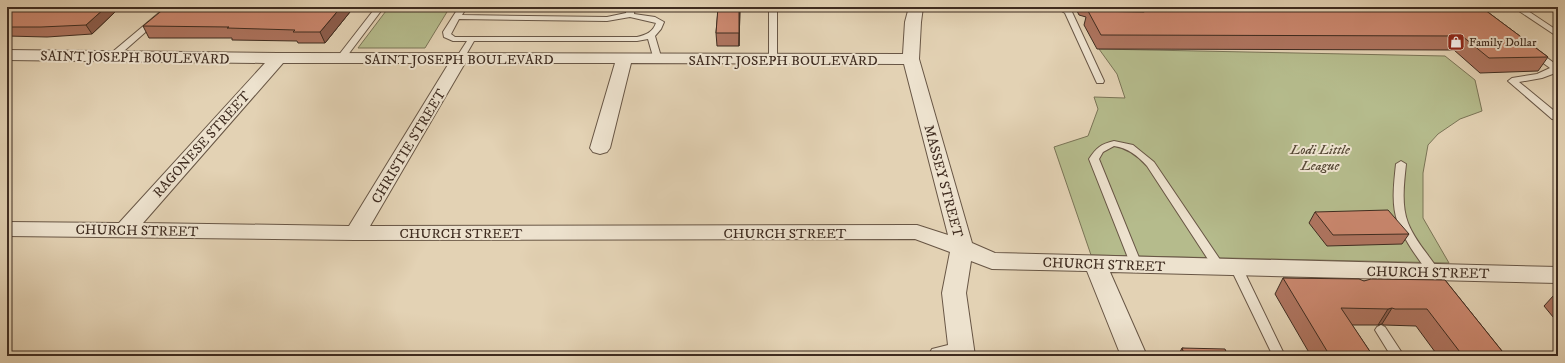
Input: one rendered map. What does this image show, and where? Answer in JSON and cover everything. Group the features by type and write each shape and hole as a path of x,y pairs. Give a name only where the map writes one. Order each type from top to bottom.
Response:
{"street":[{"name":"MASSEY STREET","path":"916,7 912,22 911,59 962,248 954,293 955,355"},
{"name":"SAINT JOSEPH BOULEVARD","path":"7,56 624,60 911,59"},
{"name":"RAGONESE STREET","path":"125,230 278,58"},
{"name":"CHRISTIE STREET","path":"355,233 460,58"},
{"path":"600,148 624,60"},
{"name":"CHURCH STREET","path":"7,229 355,233 916,232 962,248 992,261 1227,267 1344,276 1433,271 1558,275"},
{"path":"1095,264 1134,356"}],"lane":[{"path":"113,56 170,7"},
{"path":"340,58 380,7"},
{"path":"456,18 607,19 630,11 634,17 652,18 660,22 656,32 651,36 636,39 453,38 447,35 456,18 463,7"},
{"path":"773,7 774,60"},
{"path":"1059,7 1068,12 1070,15 1083,21"},
{"path":"1518,7 1558,35"},
{"path":"1549,7 1558,12"},
{"path":"1070,15 1085,51 1100,81"},
{"path":"651,36 658,60"},
{"path":"460,58 472,39"},
{"path":"1526,45 1557,69"},
{"path":"1557,69 1539,76 1512,81 1555,117 1558,117"},
{"path":"1136,265 1094,160 1098,150 1105,145 1118,144 1132,147 1143,154 1227,267 1279,356"},
{"path":"1401,164 1399,201 1401,218 1404,227 1433,271"},
{"path":"1381,330 1398,356"}],"green space":[{"path":"389,7 450,7 425,48 358,48"},
{"name":"Lodi Little League","path":"1099,49 1445,56 1475,80 1482,111 1460,119 1438,134 1428,145 1423,173 1423,218 1449,263 1091,255 1054,147 1088,136 1098,109 1094,97 1125,98 1117,74"}],"building":[{"path":"8,7 106,7 86,25 7,27"},
{"path":"316,7 341,7 320,32 227,28 229,27 143,26 165,8 190,8 187,11 245,11 247,9 314,9"},
{"path":"718,7 739,7 739,33 716,33"},
{"path":"1148,7 1383,7 1395,11 1400,10 1403,7 1481,7 1548,57 1489,58 1462,36 1101,35 1088,11 1144,12 1149,8"},
{"path":"1388,210 1409,234 1333,235 1315,212"},
{"path":"1283,278 1359,279 1364,281 1371,279 1445,280 1506,356 1463,356 1427,309 1341,308 1373,356 1330,356"},
{"path":"1182,348 1225,349 1228,356 1185,356"}],"place":[{"name":"Family Dollar","path":"1456,42"}]}
